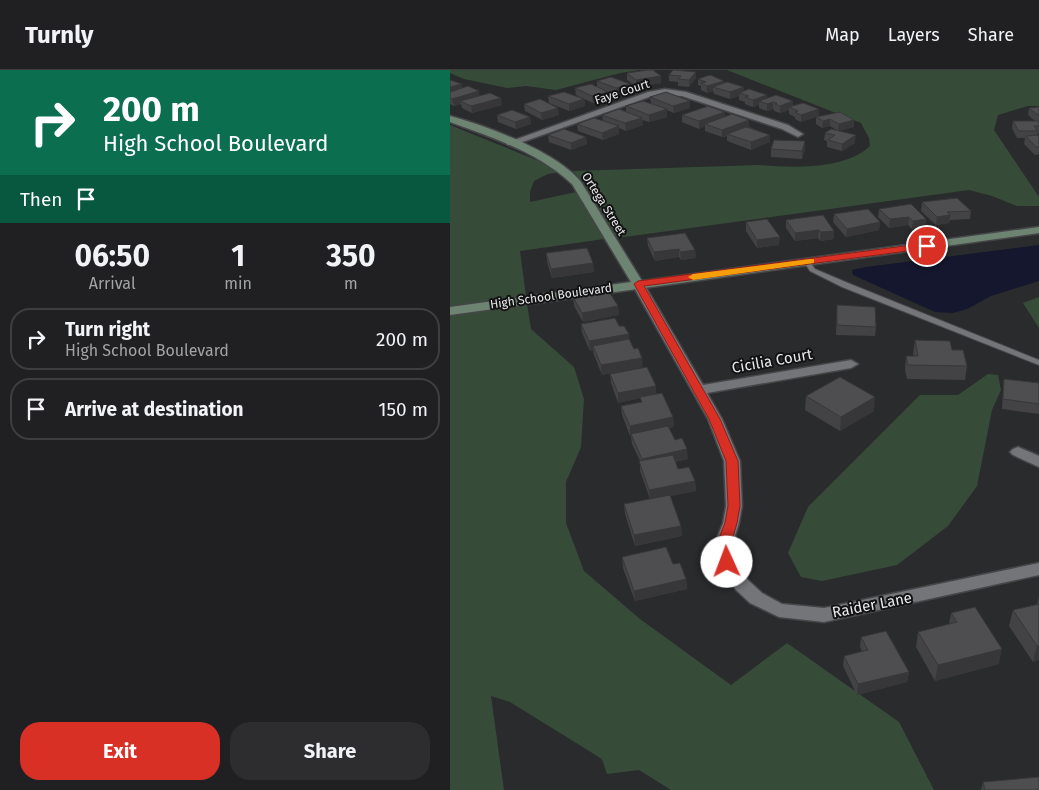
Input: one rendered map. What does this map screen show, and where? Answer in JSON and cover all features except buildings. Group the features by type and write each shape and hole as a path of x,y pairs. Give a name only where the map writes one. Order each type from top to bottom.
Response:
{"street":[{"name":"Faye Court","path":"511,143 651,94 665,92 683,94 785,127 798,134"},
{"name":"Ortega Street","path":"450,119 548,159 567,172 576,182 638,284"},
{"name":"High School Boulevard","path":"450,311 1039,230"},
{"name":"Raider Lane","path":"638,284 715,419 732,461 734,506 731,523 724,543 727,562 742,585 756,598 779,610 824,615 1039,569"},
{"name":"Cicilia Court","path":"698,390 851,364"},
{"path":"1018,452 1039,462"}],"lane":[{"path":"806,262 812,270 838,282 1039,362"}],"green space":[{"path":"450,70 639,70 620,73 556,90 526,86 507,88 464,79 450,73"},
{"path":"727,70 1039,70 1039,106 1028,106 998,115 994,130 1039,197 1039,206 1017,206 992,196 969,190 617,238 582,181 573,171 759,165 787,167 818,166 847,160 870,146 869,138 861,123"},
{"path":"450,125 551,166 561,172 548,174 534,181 530,192 530,202 576,192 604,239 520,251 526,296 450,306"},
{"path":"1039,297 1039,328 1023,303"},
{"path":"527,304 531,329 574,367 584,399 581,447 566,482 566,523 584,571 640,619 731,685 787,643 899,722 934,790 671,790 639,770 607,774 602,759 510,702 491,696 504,790 450,790 450,315"},
{"path":"988,374 998,375 1001,390 992,410 977,486 948,526 897,565 822,581 801,577 788,553 808,507 920,395 958,395"}],"water":[{"path":"1039,245 1039,281 991,296 967,309 953,313 935,312 853,275 852,270 866,267"}],"slow traffic":[{"path":"693,277 810,261"}],"route":[{"path":"727,562 724,543 731,523 734,506 732,461 715,419 638,284 927,246"}]}
